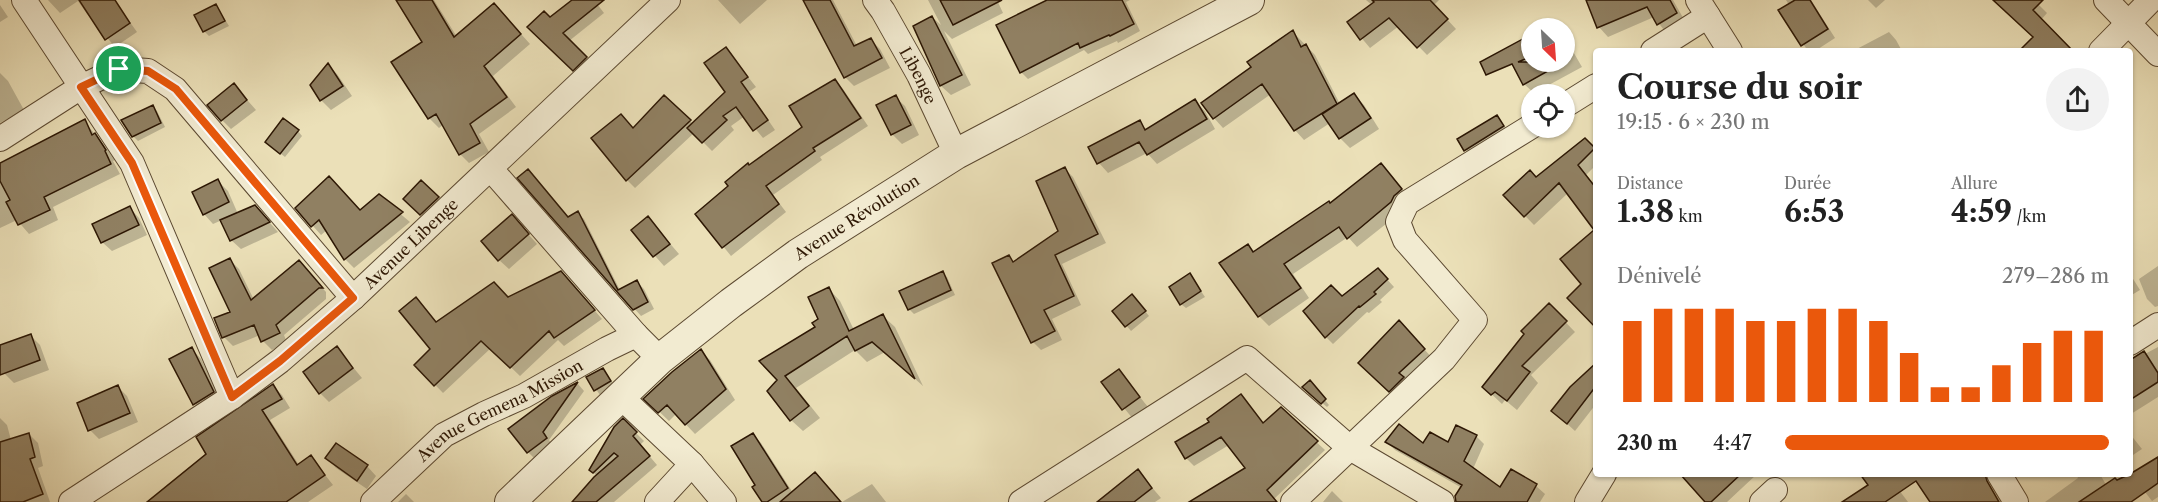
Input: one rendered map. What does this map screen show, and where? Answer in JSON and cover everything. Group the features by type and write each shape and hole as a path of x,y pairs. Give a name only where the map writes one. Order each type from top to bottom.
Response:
{"street":[{"path":"24,0 132,163 232,397"},
{"name":"Avenue Libenge","path":"71,502 232,397 280,361 353,298 668,0"},
{"name":"Libenge","path":"875,0 884,11 919,75 956,154"},
{"name":"Avenue Révolution","path":"510,502 660,359 798,254 956,154 1249,0"},
{"path":"2106,0 2158,54"},
{"path":"2104,48 2151,0"},
{"path":"1656,48 1703,8 1728,48"},
{"path":"0,139 81,87 119,69 148,71 176,89 353,298"},
{"path":"1575,99 1593,88"},
{"path":"1293,502 1444,359 1475,320 1405,240 1398,222 1407,203 1521,133"},
{"path":"490,168 636,335 660,359"},
{"path":"2133,341 2158,325"},
{"name":"Avenue Gemena Mission","path":"373,502 444,435 524,396 636,335"},
{"path":"1022,502 1247,358 1350,448 1442,502"},
{"path":"621,397 692,464 724,502"},
{"path":"657,502 692,464"},
{"path":"1587,502 1603,477"},
{"path":"2001,477 2016,502"}],"building":[{"path":"79,0 115,0 130,23 105,40"},
{"path":"396,0 432,0 454,37 494,3 521,34 484,66 507,97 470,124 480,143 459,155 436,114 428,119 391,62 422,42"},
{"path":"572,0 604,0 563,33 587,57 573,71 527,27 544,11 550,17"},
{"path":"803,0 830,0 854,46 871,38 882,58 844,78"},
{"path":"940,0 1002,0 953,25"},
{"path":"1047,0 1122,0 1134,24 1080,48 1078,43 1020,73 996,25"},
{"path":"1372,0 1430,0 1448,19 1417,48 1389,18 1360,40 1347,22 1374,2"},
{"path":"1586,0 1670,0 1677,13 1657,25 1647,7 1597,28"},
{"path":"1795,0 1810,0 1828,29 1801,46 1778,10"},
{"path":"1993,0 2043,0 2033,10 2070,48 2022,48 2033,37"},
{"path":"216,4 225,21 203,32 194,15"},
{"path":"932,16 962,75 940,86 913,26"},
{"path":"1293,30 1301,47 1306,44 1337,104 1294,131 1262,84 1213,119 1201,103 1251,67 1247,62"},
{"path":"1521,40 1521,61 1518,62 1521,62 1521,72 1546,72 1522,84 1512,64 1486,75 1480,62"},
{"path":"726,47 748,77 741,82 768,120 753,131 736,107 723,116 727,120 702,143 687,128 725,92 704,63"},
{"path":"328,63 343,86 320,101 310,85"},
{"path":"835,79 861,118 813,148 815,151 766,186 779,204 722,248 695,214 728,186 725,182 748,163 749,165 802,127 789,106"},
{"path":"234,83 247,100 221,121 207,105"},
{"path":"1354,93 1371,118 1339,139 1322,114"},
{"path":"664,95 691,120 626,181 591,138 621,114 633,128"},
{"path":"896,95 911,125 891,135 876,105"},
{"path":"1195,99 1207,119 1147,155 1139,142 1097,164 1088,147 1140,120 1145,130"},
{"path":"153,105 161,123 132,137 121,120"},
{"path":"1497,115 1504,126 1464,151 1457,139"},
{"path":"283,118 299,130 280,154 265,142"},
{"path":"85,119 92,135 95,133 106,150 111,164 44,197 50,210 18,225 6,202 10,200 0,181 0,163"},
{"path":"1585,138 1593,146 1593,150 1578,165 1593,184 1593,229 1559,183 1524,217 1503,195 1530,170 1536,177"},
{"path":"1381,163 1402,189 1391,202 1347,239 1339,227 1284,264 1301,288 1258,317 1219,263 1248,244 1253,252 1329,201 1330,203"},
{"path":"1065,167 1098,234 1055,255 1074,296 1044,310 1055,331 1031,343 992,263 1009,255 1013,262 1058,231 1036,181"},
{"path":"528,169 568,217 578,211 618,290 637,280 648,302 633,310 517,178"},
{"path":"329,176 360,210 379,194 403,212 344,260 319,220 311,227 295,208"},
{"path":"218,179 229,202 203,215 192,192"},
{"path":"421,180 439,197 420,215 403,199"},
{"path":"255,205 270,222 230,241 220,220"},
{"path":"130,206 139,225 101,243 92,224"},
{"path":"512,214 529,234 498,261 481,241"},
{"path":"648,216 670,244 653,257 631,230"},
{"path":"1593,231 1593,325 1567,298 1581,284 1560,259"},
{"path":"230,258 251,300 299,260 323,288 319,288 276,325 280,333 261,342 254,325 222,338 214,318 230,312 209,268"},
{"path":"1378,268 1388,279 1374,292 1376,294 1359,306 1325,338 1303,311 1331,285 1342,296"},
{"path":"561,271 595,310 554,338 549,331 510,368 481,341 434,386 414,365 430,349 399,311 416,297 436,322 494,282 508,297"},
{"path":"943,271 951,290 908,310 899,291"},
{"path":"1190,273 1201,291 1180,305 1169,287"},
{"path":"829,287 849,331 883,314 915,379 872,342 855,351 847,336 785,376 809,406 790,421 767,391 777,380 759,361 815,327 812,323 818,319 808,297"},
{"path":"1132,294 1146,311 1125,327 1112,311"},
{"path":"1549,303 1567,321 1522,366 1530,372 1507,401 1495,392 1491,395 1482,387 1524,334 1521,331"},
{"path":"1399,320 1425,349 1399,373 1404,377 1389,392 1358,363"},
{"path":"31,334 40,360 0,375 0,345"},
{"path":"337,346 353,368 319,394 303,372"},
{"path":"192,347 214,392 193,405 169,359"},
{"path":"701,349 726,389 685,425 667,405 658,413 643,399"},
{"path":"2144,351 2158,373 2158,382 2133,398 2133,358"},
{"path":"1593,366 1593,390 1567,424 1551,411 1570,387"},
{"path":"603,368 611,381 594,391 586,377"},
{"path":"1119,369 1140,397 1122,410 1101,382"},
{"path":"1310,380 1326,399 1321,404 1302,387"},
{"path":"578,382 543,432 547,438 527,453 508,429 552,396"},
{"path":"273,384 282,399 262,410 297,465 311,455 325,475 286,502 147,502 206,454 196,437"},
{"path":"118,385 130,413 88,431 77,403"},
{"path":"1241,394 1263,423 1281,407 1318,441 1267,490 1277,502 1189,502 1245,468 1221,437 1185,459 1175,442 1209,422 1207,419"},
{"path":"623,418 637,432 633,436 650,456 596,502 572,502 594,477 618,456 614,453 593,473 589,470 614,427"},
{"path":"1399,424 1423,443 1430,432 1448,442 1456,425 1477,435 1464,461 1500,487 1511,469 1537,484 1527,502 1456,502 1455,496 1462,485 1385,442"},
{"path":"29,433 35,457 30,459 43,494 23,502 0,502 0,442"},
{"path":"753,433 788,488 767,502 762,502 752,487 755,485 731,446"},
{"path":"336,443 368,465 357,481 325,458"},
{"path":"2158,457 2158,483 2131,502 2079,502 2115,478 2117,480 2133,477 2133,472"},
{"path":"1138,469 1152,488 1134,502 1097,502"},
{"path":"815,472 841,502 780,502"},
{"path":"1683,477 1738,477 1711,502 1705,502"},
{"path":"1862,477 1986,477 1999,502 1930,502 1916,481 1885,502 1842,502 1868,485"}],"route":[{"path":"119,69 148,71 176,89 353,298 280,361 232,397 132,163 81,87 119,69"}]}
